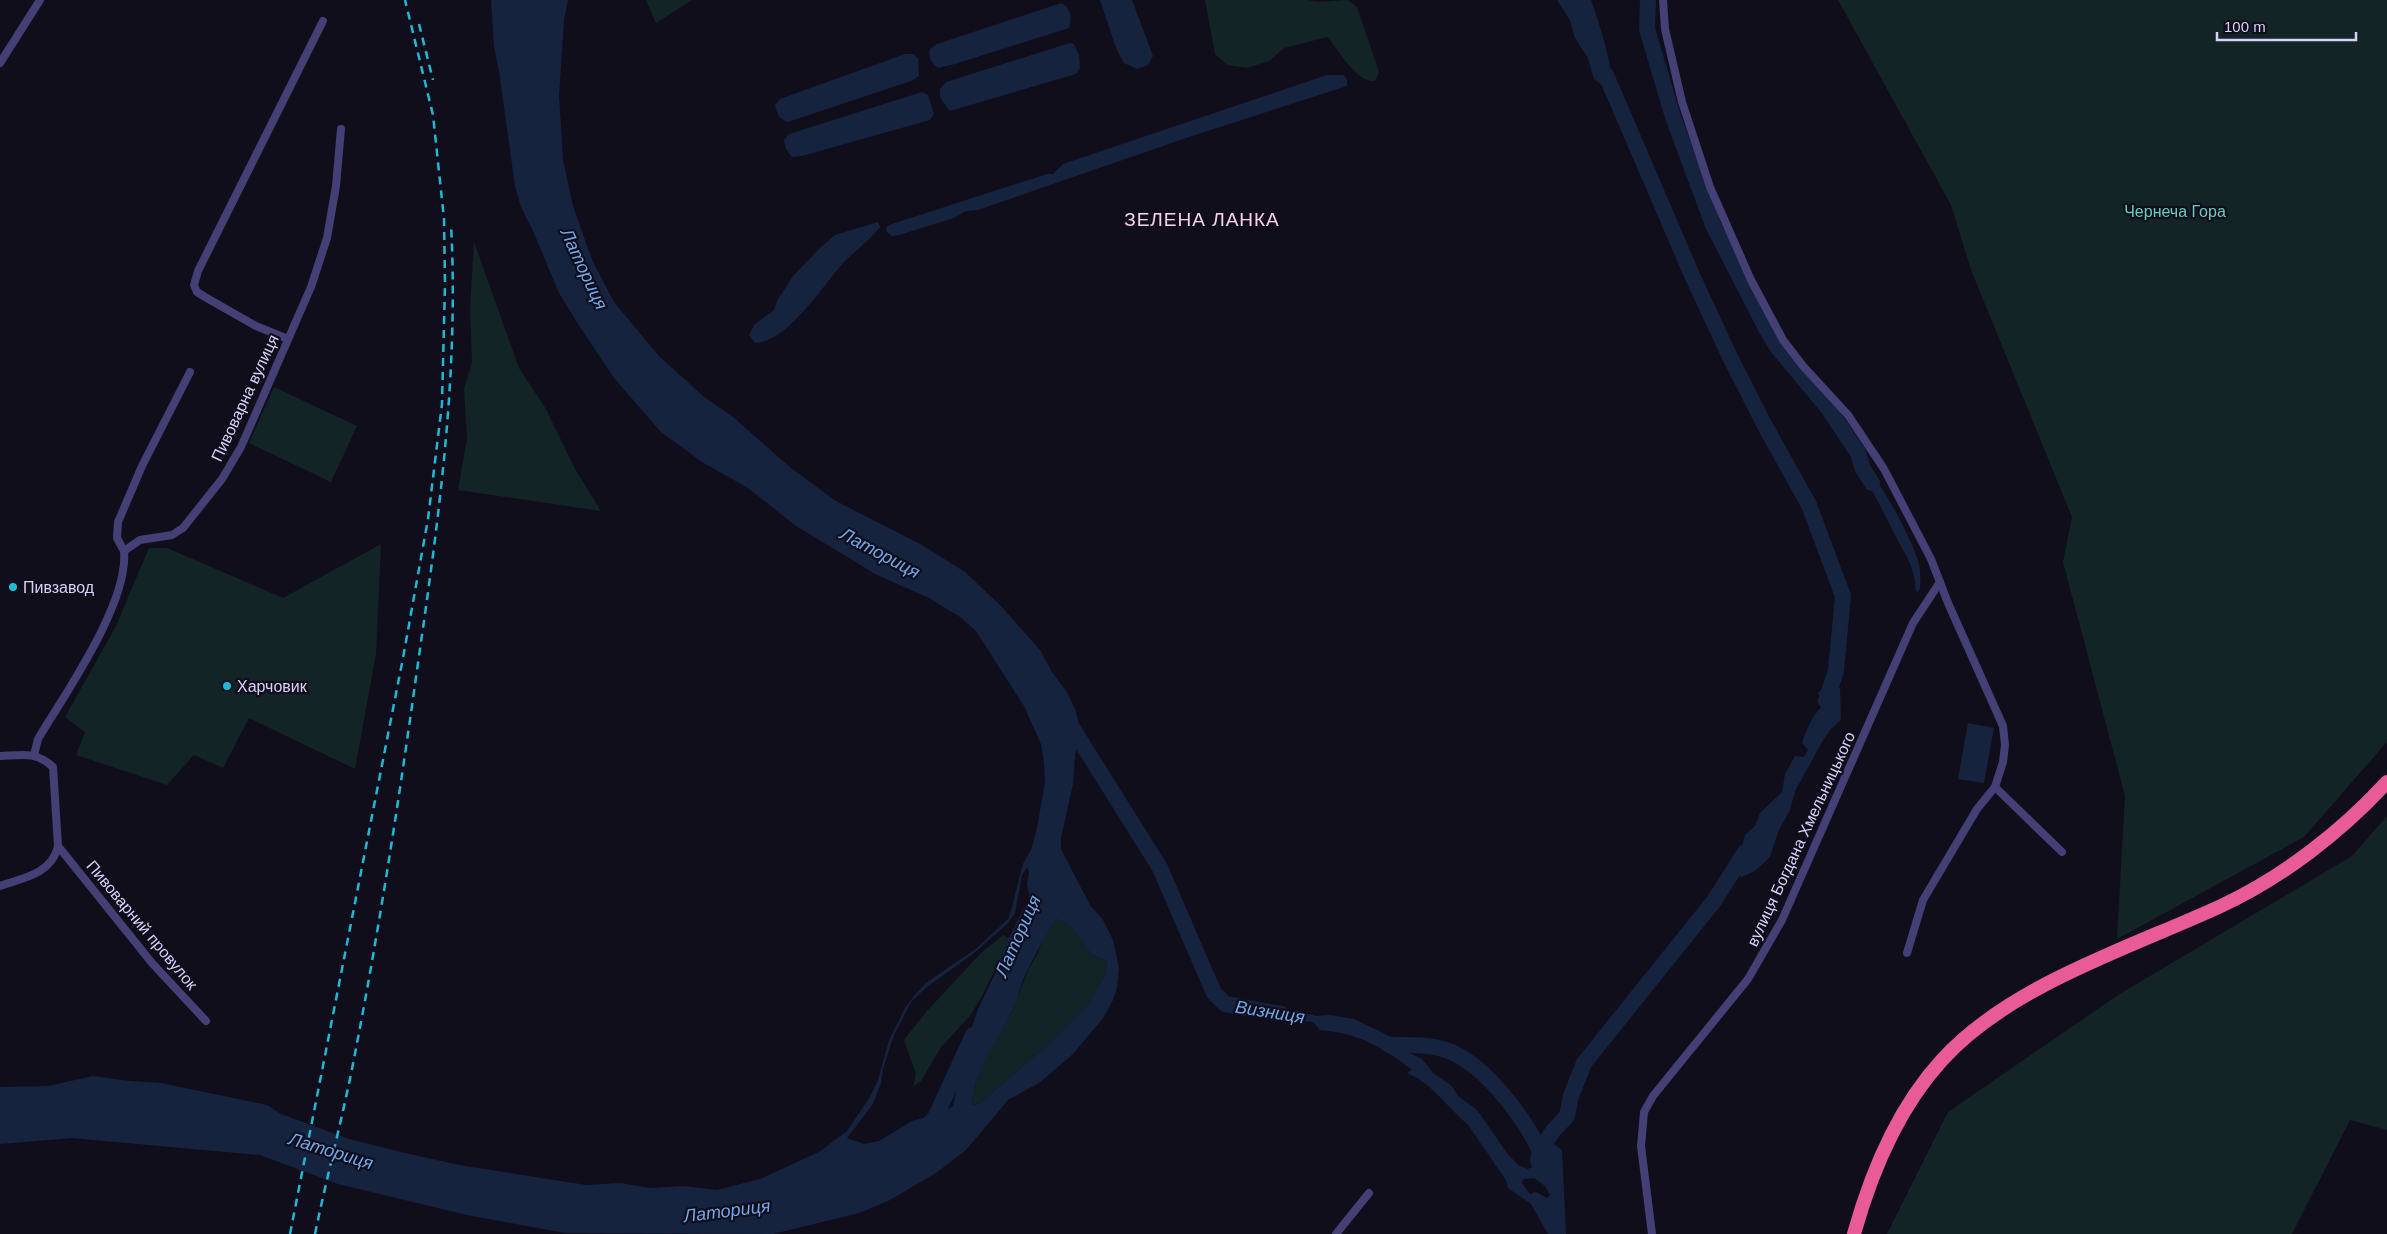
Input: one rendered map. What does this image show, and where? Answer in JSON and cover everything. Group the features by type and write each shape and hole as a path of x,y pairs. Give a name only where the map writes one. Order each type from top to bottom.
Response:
{"highway":[{"path":"1854,1234 1871,1182 1902,1117 1930,1073 1959,1043 2013,1002 2070,974 2223,905 2268,880 2340,827 2368,803 2387,782"}],"street":[{"path":"0,63 40,0"},
{"path":"1663,0 1664,29 1685,112 1710,187 1752,280 1783,340 1803,366 1848,415 1869,444 1931,559 2003,726 2005,746 2003,762 1995,787 1973,816 1923,900 1907,953"},
{"path":"288,339 256,326 205,297 197,292 194,285 198,271 323,21"},
{"name":"Пивоварна вулиця","path":"124,551 140,540 172,535 183,528 222,479 241,447 311,286 327,238 336,186 341,129"},
{"path":"34,755 38,738 95,644 112,607 125,565 124,551 117,538 118,522 142,466 190,372"},
{"name":"вулиця Богдана Хмельницького","path":"1652,1234 1641,1146 1644,1112 1653,1096 1738,992 1761,960 1782,920 1913,623 1940,582"},
{"path":"0,756 34,755 43,757 53,767 58,846 56,855 49,866 36,874 0,886"},
{"path":"1995,787 2062,852"},
{"name":"Пивоварний провулок","path":"58,846 152,963 206,1022"},
{"path":"1336,1234 1368,1193"}],"green space":[{"path":"646,0 692,0 656,23"},
{"path":"1205,0 1308,0 1323,2 1348,0 1357,7 1379,72 1375,81 1361,77 1354,71 1327,37 1284,48 1269,61 1247,68 1227,65 1215,54"},
{"name":"Чернеча Гора","path":"1838,0 2387,0 2387,742 2304,837 2117,939 2125,796 2063,562 2072,517 1971,270 1951,205"},
{"path":"474,242 519,368 546,409 574,467 601,511 458,490 467,438 464,389 472,362 470,308"},
{"path":"274,387 357,426 331,482 249,443"},
{"name":"Харчовик","path":"381,544 376,654 355,769 249,718 223,768 194,755 167,785 76,755 85,732 65,717 115,628 149,548 167,548 283,598"},
{"path":"2387,816 2387,1130 2350,1120 2292,1234 1887,1234 1948,1112 2118,995 2352,856"},
{"path":"1056,919 1068,922 1092,955 1107,961 1105,975 1089,1003 1045,1047 979,1104 972,1105 973,1092 979,1072 992,1044 1012,1012 1028,970 1037,955 1045,935"},
{"path":"1003,935 1010,939 982,996 970,1016 941,1047 921,1081 913,1087 916,1074 904,1040 926,1012 981,953"}],"water":[{"path":"491,0 568,0 564,20 559,96 563,160 573,206 585,240 593,262 614,302 659,356 703,396 733,417 791,468 836,501 922,545 965,572 1001,606 1040,650 1052,672 1067,692 1075,709 1081,731 1075,755 1073,784 1061,838 1061,849 1090,905 1103,920 1113,940 1119,968 1117,988 1113,1000 1103,1018 1073,1054 1039,1083 1008,1100 966,1150 936,1173 888,1201 859,1213 773,1234 565,1233 467,1215 338,1184 260,1155 72,1138 0,1144 0,1087 48,1086 93,1076 161,1083 267,1105 281,1114 349,1139 459,1165 586,1185 620,1183 650,1188 683,1186 717,1190 760,1179 819,1152 847,1131 870,1097 878,1080 889,1040 905,1008 914,996 926,983 977,948 1009,918 1023,864 1031,850 1037,828 1045,782 1041,744 1024,706 976,631 960,617 929,598 877,575 796,526 748,488 702,462 661,432 614,378 559,293 521,207 515,186 494,47","holes":["1027,867 1029,872 1027,884 1030,901 1022,916 1020,940 1005,953 978,1009 966,1045 953,1106 941,1113 912,1121 879,1141 864,1144 847,1138 873,1104 881,1083 883,1069 894,1035 911,1002 928,986 973,954 1008,923 1015,913 1022,875","1056,919 1068,923 1092,955 1107,961 1105,975 1089,1003 1045,1047 979,1104 972,1105 973,1092 981,1068 1013,1009 1030,965"]},
{"path":"1100,0 1132,0 1153,56 1148,65 1137,69 1124,63 1116,48"},
{"path":"1557,0 1591,0 1606,47 1614,94 1594,79 1588,58 1575,38 1570,20"},
{"path":"1061,3 1067,7 1070,13 1069,28 938,68 931,60 929,55 930,49 937,44"},
{"path":"1070,43 1074,44 1079,55 1080,68 1076,74 950,111 940,98 940,89 946,82"},
{"path":"905,54 913,54 918,58 919,76 911,81 788,122 780,118 778,114 775,105 780,99"},
{"path":"1327,75 1344,75 1347,80 1347,86 1192,136 978,210 966,211 954,218 899,235 892,236 886,231 887,226 892,224 1047,174 1053,174 1063,164"},
{"path":"922,92 928,95 934,114 930,120 802,156 792,157 786,149 784,140 789,134"},
{"path":"878,222 880,227 876,232 844,262 792,323 780,333 767,340 755,343 749,335 754,325 774,310 777,301 793,276 821,247 835,235"},
{"path":"1820,398 1836,412 1860,450 1858,453 1849,449"},
{"path":"1862,463 1886,494 1915,551 1920,569 1919,592 1916,591 1910,563 1875,495 1858,469"},
{"path":"1832,681 1840,688 1841,720 1830,730 1822,742 1795,791 1790,810 1778,832 1770,857 1755,871 1742,877 1733,871 1732,857 1742,848 1745,835 1755,826 1760,813 1782,792 1785,774 1795,756 1804,757 1808,750 1802,743 1804,737 1813,717 1824,705 1818,693"},
{"path":"1968,723 1994,728 1984,783 1958,779"},
{"path":"1255,1006 1275,1006 1288,1012 1298,1011 1316,1016 1330,1015 1354,1019 1397,1040 1403,1050 1422,1059 1433,1073 1452,1086 1458,1096 1476,1109 1487,1126 1485,1135 1465,1122 1428,1086 1407,1073 1412,1070 1391,1054 1358,1038 1320,1030 1313,1022 1272,1019"},
{"path":"1536,1132 1562,1150 1566,1234 1548,1234 1531,1204 1508,1188 1505,1178 1494,1163 1508,1154 1518,1165 1528,1169 1532,1167 1531,1151 1526,1141","holes":["1534,1178 1545,1186 1550,1195 1547,1198 1536,1192 1530,1194 1522,1183 1523,1179"]}],"waterway":[{"path":"1648,0 1647,29 1673,117 1713,225 1778,348 1828,408 1858,453 1863,469 1872,483"},
{"path":"1606,75 1691,273 1729,355 1765,426 1809,505 1843,596 1836,671 1826,701"},
{"name":"Визниця","path":"1068,721 1160,868 1214,993 1225,1004 1281,1014"},
{"path":"1538,1161 1540,1150 1553,1131 1567,1116 1571,1096 1584,1063 1714,901 1745,852"},
{"name":"Латориця","path":"1006,963 1030,913"},
{"name":"Латориця","path":"923,1130 935,1118 973,1035"},
{"path":"1389,1045 1436,1047 1458,1055 1472,1064 1499,1090 1512,1106 1540,1150"},
{"name":"Визниця","path":"1473,1118 1513,1176"}],"railway":[{"path":"290,1234 403,658 428,519 442,404 445,284 444,219 433,115 405,0"},
{"path":"419,24 433,80"},
{"path":"315,1234 351,1074 370,972 396,817 433,554 450,389 453,279 451,224"}],"place":[{"name":"Пивзавод","path":"13,587"},
{"name":"Харчовик","path":"227,686"}],"district":[{"name":"ЗЕЛЕНА ЛАНКА","path":"1202,219"}]}
